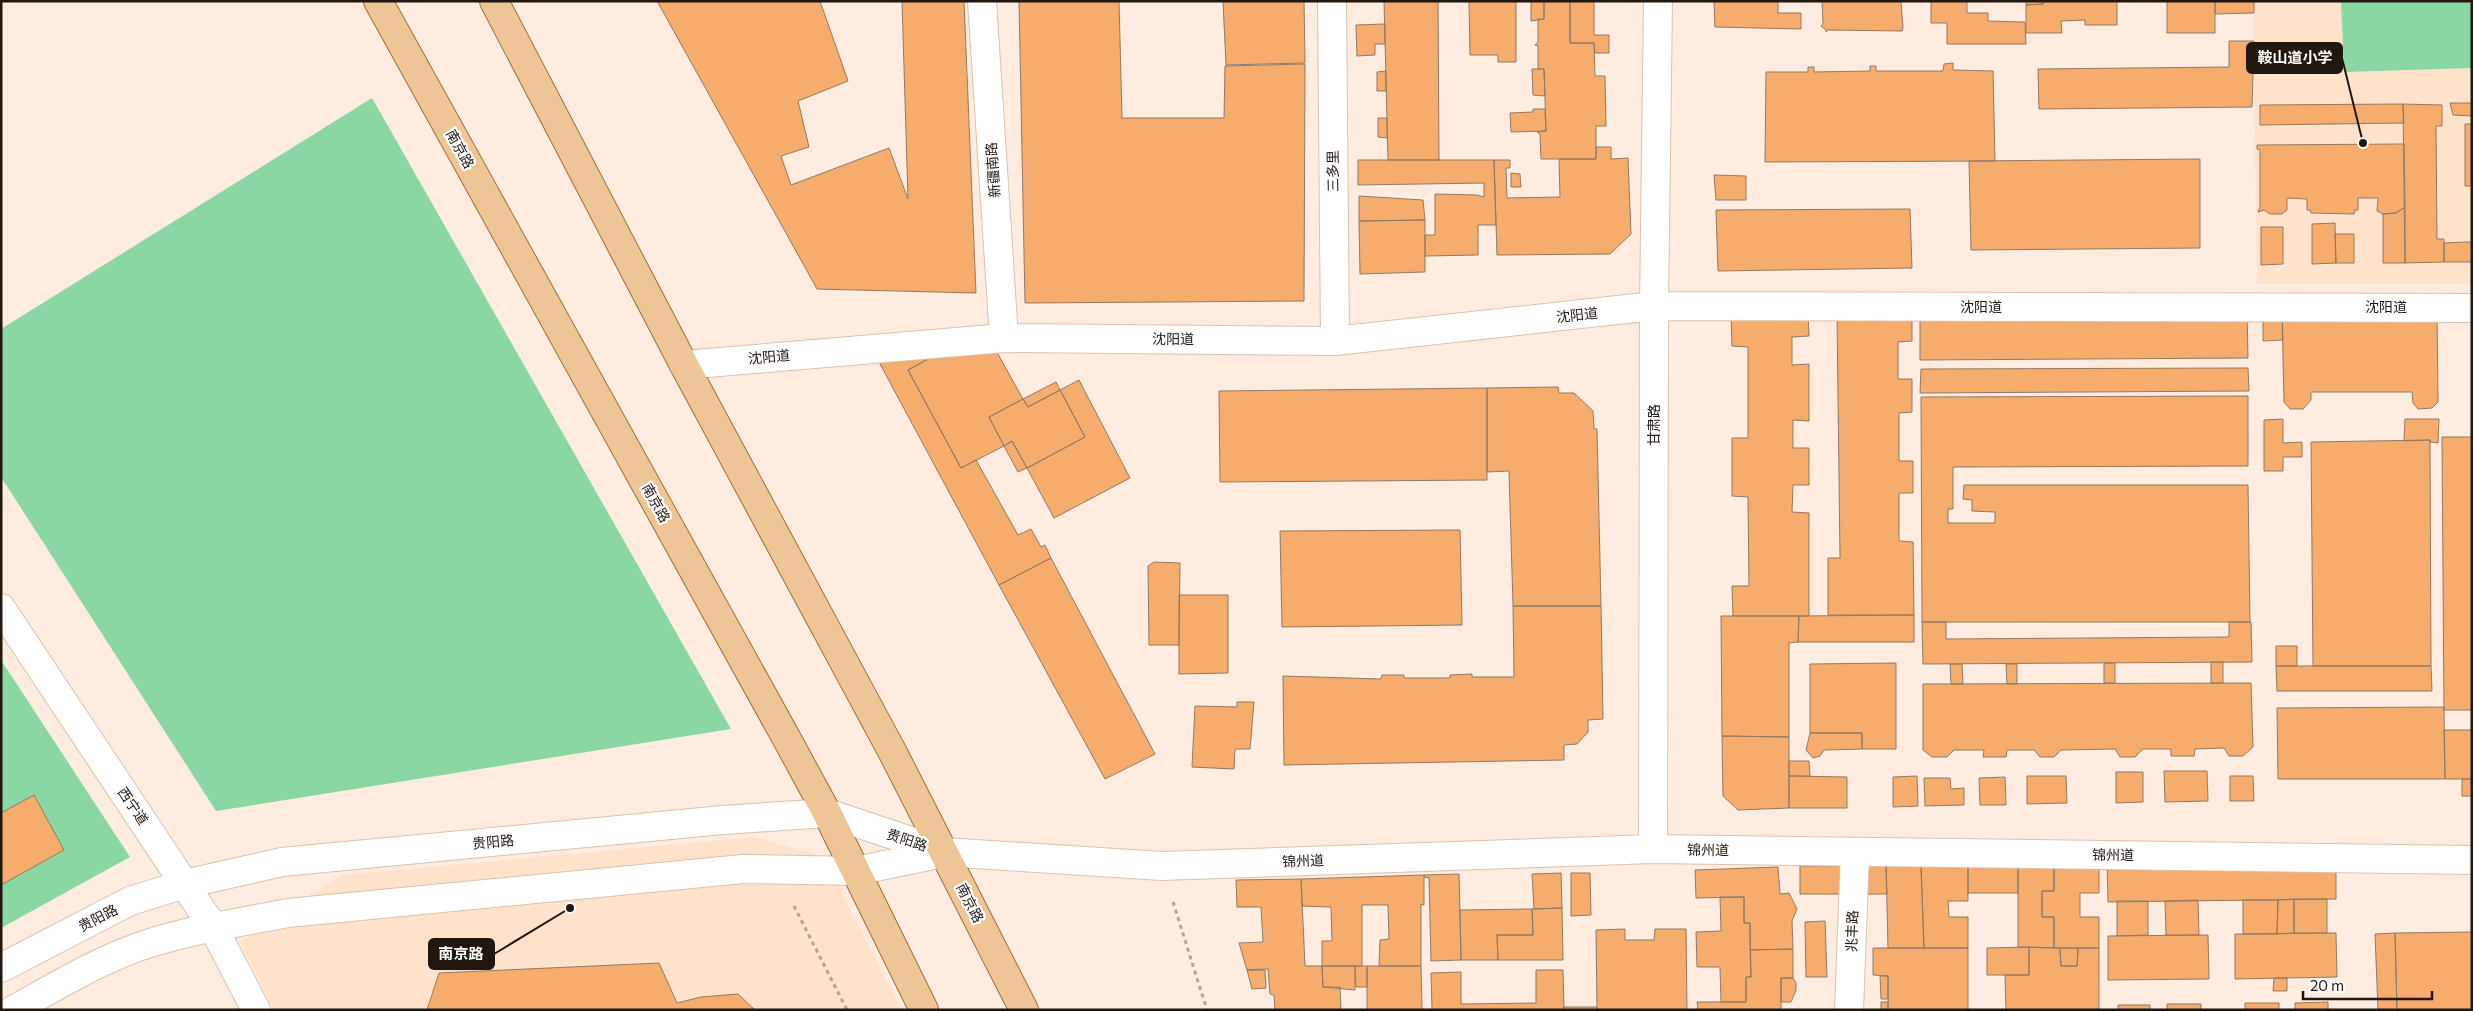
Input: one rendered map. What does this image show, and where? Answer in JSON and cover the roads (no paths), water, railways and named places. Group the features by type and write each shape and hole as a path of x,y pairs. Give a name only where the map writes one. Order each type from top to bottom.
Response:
{"main road":[{"name":"南京路","path":"378,1 827,813 924,1010"},
{"name":"南京路","path":"494,1 684,364 944,852 1024,1010"}],"street":[{"name":"新疆南路","path":"982,1 1004,338"},
{"name":"三多里","path":"1332,1 1335,341"},
{"name":"甘肃路","path":"1653,849 1654,306 1658,1"},
{"name":"沈阳道","path":"684,364 1004,338 1335,341 1654,306 2472,308"},
{"name":"西宁道","path":"1,608 213,927 256,1010"},
{"name":"贵阳路","path":"1,968 130,901 185,884 282,862 723,820 827,813 944,852"},
{"name":"锦州道","path":"944,852 1162,866 1653,849 2472,860"},
{"name":"贵阳路","path":"13,1010 101,962 148,944 213,927 298,912 744,869 856,871 944,852"},
{"name":"兆丰路","path":"1849,1010 1855,852"}],"place":[{"name":"鞍山道小学","path":"2363,143"},
{"name":"南京路","path":"570,908"}]}
